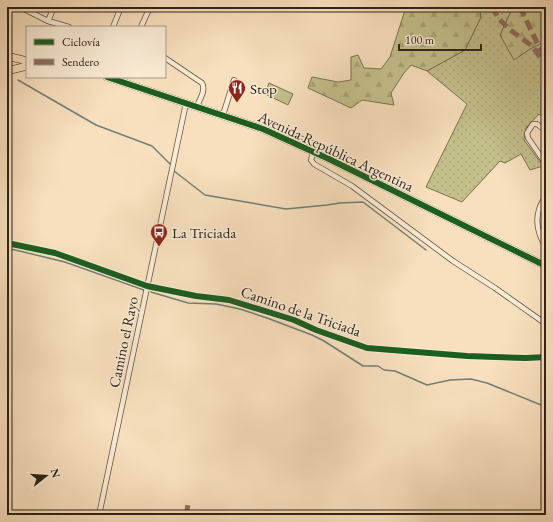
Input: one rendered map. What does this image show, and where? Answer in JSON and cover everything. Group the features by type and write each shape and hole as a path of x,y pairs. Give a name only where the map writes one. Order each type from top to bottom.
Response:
{"main road":[{"path":"7,56 26,61"},
{"path":"7,60 7,69 26,66"},
{"name":"Avenida República Argentina","path":"111,78 263,129 329,159 546,266"}],"street":[{"path":"20,7 48,21 66,26"},
{"path":"48,21 54,7"},
{"path":"113,26 121,7"},
{"path":"141,26 150,7"},
{"path":"166,59 202,83 204,86 197,106"},
{"path":"223,115 234,80"},
{"name":"Camino el Rayo","path":"99,515 186,103"},
{"path":"546,132 537,124 533,124 527,134 528,138 546,164"},
{"path":"313,152 311,160 314,164 352,186 453,261 495,288 546,324"},
{"path":"546,196 540,204 537,215 538,228 546,247"},
{"name":"Camino de la Triciada","path":"7,243 55,252 147,286 196,296 229,300 294,320 316,330 367,348 467,356 526,358 546,357"}],"lane":[{"path":"268,123 332,151 329,159"}],"green space":[{"path":"406,7 479,7 481,17 465,50 427,71 411,65 391,93 394,105 362,100 351,108 308,88 312,77 338,82 351,80 351,57 358,55 364,68 381,69 390,57"},
{"path":"479,7 513,7 500,35 514,59 546,41 546,121 539,114 526,128 524,140 543,166 530,170 521,154 505,163 500,161 462,202 426,187 467,104 427,71 465,50 481,17"},
{"path":"513,7 546,7 546,41 530,49 514,60 500,35"},
{"path":"269,83 293,94 288,105 265,94"}],"waterway":[{"path":"18,80 96,125 152,146 170,164"},
{"path":"174,171 205,195 286,209 363,202 426,250"},
{"path":"7,248 65,262 144,290"},
{"path":"151,292 188,303 216,304 240,309 267,318 312,335 363,366 378,366 384,370 395,371 427,385 450,380 471,379 487,383 546,407"}],"marked path":[{"path":"492,7 499,19 509,29 532,46 546,65"},
{"path":"520,7 541,51"},
{"path":"186,515 188,505"}],"cycle path":[{"path":"110,78 263,129 329,159 546,266"},
{"path":"7,243 55,253 147,286 196,296 229,300 294,320 316,330 367,348 467,356 526,358 546,357"}],"place":[{"name":"Stop","path":"237,103"},
{"name":"La Triciada","path":"159,247"}]}
